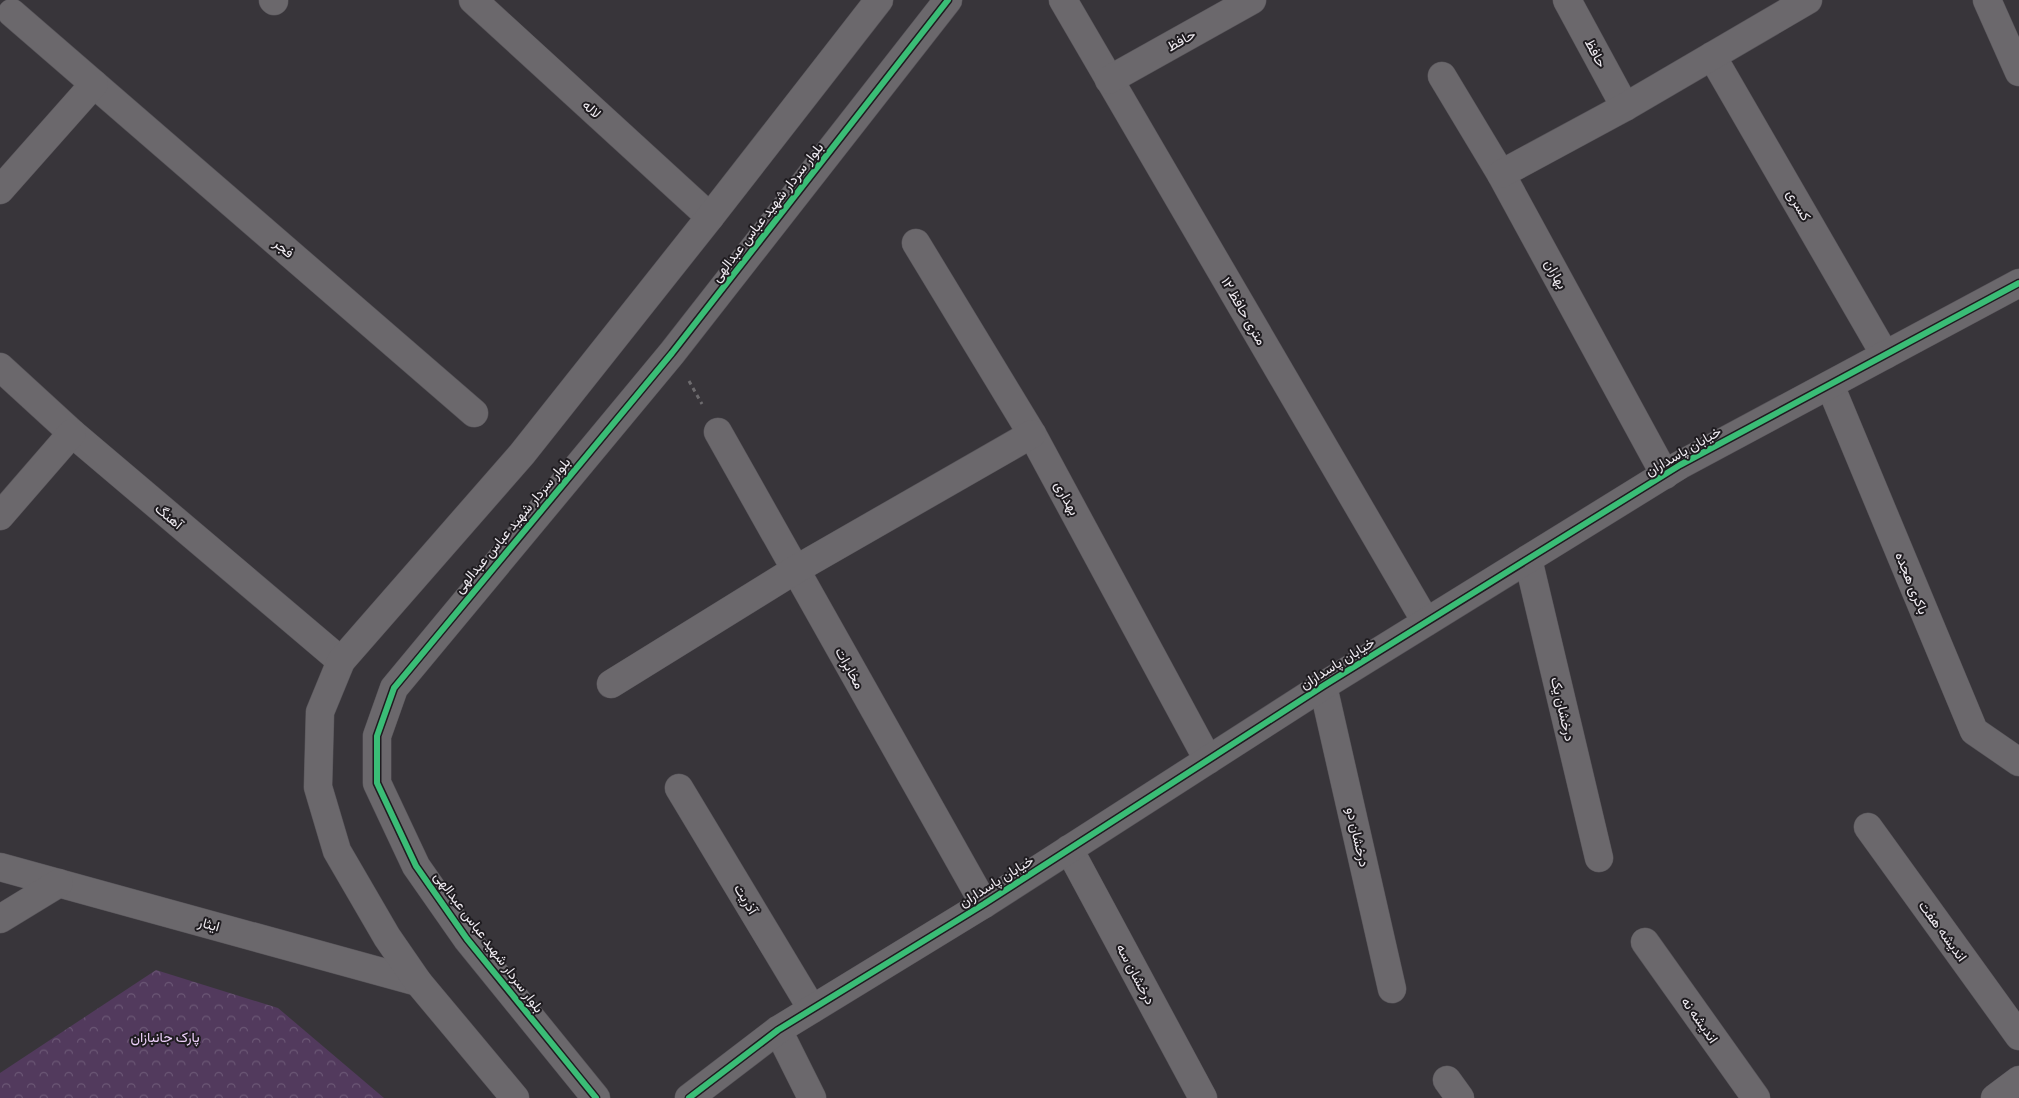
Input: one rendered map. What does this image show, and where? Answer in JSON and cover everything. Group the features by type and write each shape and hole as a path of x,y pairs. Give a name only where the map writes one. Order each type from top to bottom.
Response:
{"street":[{"name":"لاله","path":"473,0 710,218"},
{"path":"515,1098 418,982 387,937 337,851 318,787 320,712 341,661 522,454 710,218 879,0"},
{"name":"بلوار سردار شهید عباس عبدالهی","path":"596,1098 467,938 416,866 377,784 377,736 394,688 672,353 948,0"},
{"name":"۱۲ متری حافظ","path":"1063,0 1426,622"},
{"name":"حافظ","path":"1568,0 1625,107"},
{"path":"1501,174 1625,107 1808,0"},
{"path":"1987,0 2019,72"},
{"name":"حافظ","path":"1109,80 1239,3"},
{"name":"فجر","path":"12,14 474,413"},
{"name":"کسری","path":"1712,56 1885,355"},
{"name":"بهاران","path":"1442,76 1501,174 1665,475"},
{"path":"0,190 94,84"},
{"name":"بهداری","path":"916,243 1032,434 1208,760"},
{"name":"خیابان پاسداران","path":"689,1098 778,1030 984,904 1323,686 1665,475 2019,283"},
{"name":"آهنگ","path":"0,368 72,433 341,661"},
{"name":"باکری هجده","path":"1830,385 1974,731 2019,762"},
{"name":"مخابرات","path":"718,432 984,904"},
{"path":"0,516 72,433"},
{"path":"611,684 795,570 1032,434"},
{"name":"درخشان یک","path":"1528,560 1599,858"},
{"name":"درخشان دو","path":"1323,686 1392,989"},
{"name":"آذریت","path":"679,788 812,1009"},
{"name":"اندیشه هفت","path":"1868,827 2019,1036"},
{"name":"درخشان سه","path":"1069,849 1203,1098"},
{"name":"ایثار","path":"0,867 418,982"},
{"path":"0,919 59,883"},
{"name":"اندیشه نه","path":"1645,942 1756,1098"},
{"path":"778,1030 812,1098"},
{"path":"1995,1098 2019,1080"}],"path":[{"path":"672,353 718,432"}],"green space":[{"name":"پارک جانبازان","path":"156,970 278,1008 384,1098 0,1098 0,1073"}],"cycle path":[{"path":"596,1098 467,939 416,866 377,783 377,736 394,688 672,353 948,0"},
{"path":"689,1098 778,1030 984,904 1323,686 1680,465 2019,283"}]}
